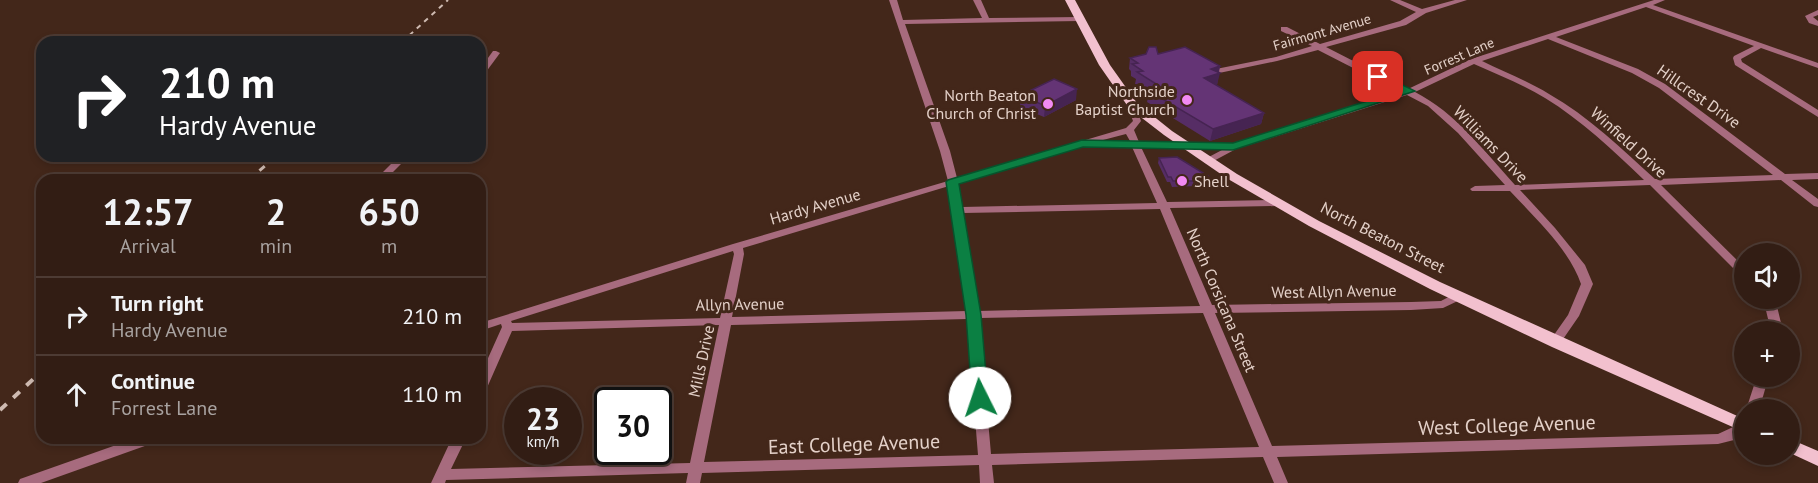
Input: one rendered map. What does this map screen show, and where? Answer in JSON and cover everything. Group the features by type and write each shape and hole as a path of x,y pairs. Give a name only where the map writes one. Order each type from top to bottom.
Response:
{"main road":[{"name":"North Beaton Street","path":"1070,0 1106,67 1130,102 1208,161 1328,232 1555,342 1734,423"},
{"path":"1800,451 1818,459"}],"street":[{"path":"893,0 945,152 952,182 973,315 987,483"},
{"path":"977,0 986,21"},
{"path":"1394,0 1422,12"},
{"name":"Fairmont Avenue","path":"1219,71 1403,23 1422,12 1463,0"},
{"name":"Forrest Lane","path":"1208,161 1233,147 1409,91 1474,61 1661,0"},
{"path":"1646,5 1818,66"},
{"path":"1818,12 1809,16 1818,24"},
{"path":"900,22 1080,19"},
{"name":"Williams Drive","path":"1284,29 1431,104 1454,124 1551,230 1585,275 1587,284 1573,316 1555,342"},
{"name":"Hillcrest Drive","path":"1549,37 1635,71 1662,86 1818,204"},
{"path":"1761,45 1737,57 1738,63 1818,114"},
{"path":"486,66 496,53"},
{"name":"Winfield Drive","path":"1474,61 1529,86 1556,102 1609,144 1734,263"},
{"path":"1129,130 1137,121 1130,102"},
{"name":"Hardy Avenue","path":"486,326 507,323 737,246 1129,130"},
{"name":"North Corsicana Street","path":"1129,130 1164,206 1281,483"},
{"name":"Forrest Lane","path":"1082,144 1233,147"},
{"path":"386,174 398,162"},
{"path":"1475,189 1818,176"},
{"path":"956,210 1277,203"},
{"name":"Mills Drive","path":"693,483 740,254 737,246"},
{"name":"West Allyn Avenue","path":"973,315 1432,305 1443,304 1458,296"},
{"name":"Allyn Avenue","path":"507,323 973,315"},
{"path":"486,375 507,323"},
{"name":"West College Avenue","path":"1268,451 1718,439 1734,433"},
{"path":"25,483 134,444"},
{"path":"440,479 456,444"},
{"name":"East College Avenue","path":"440,479 696,468 1268,451"}],"building":[{"name":"Northside Baptist Church","path":"1149,47 1156,47 1158,54 1185,47 1220,66 1211,69 1220,73 1204,78 1264,113 1213,129 1149,91 1161,87 1137,72 1143,71 1132,64 1138,63 1130,58 1146,54"},
{"path":"1054,79 1077,89 1045,106 1021,95"},
{"name":"Shell","path":"1177,157 1208,176 1196,176 1198,181 1173,181 1171,177 1168,177 1159,158"}],"railway":[{"path":"409,36 448,0"},
{"path":"256,174 269,162"},
{"path":"0,410 36,377"}],"place":[{"name":"Northside Baptist Church","path":"1187,100"},
{"name":"North Beaton Church of Christ","path":"1048,104"},
{"name":"Shell","path":"1182,181"}],"route":[{"path":"980,398 973,315 952,182 1082,144 1233,147 1409,91 1378,77"}]}
